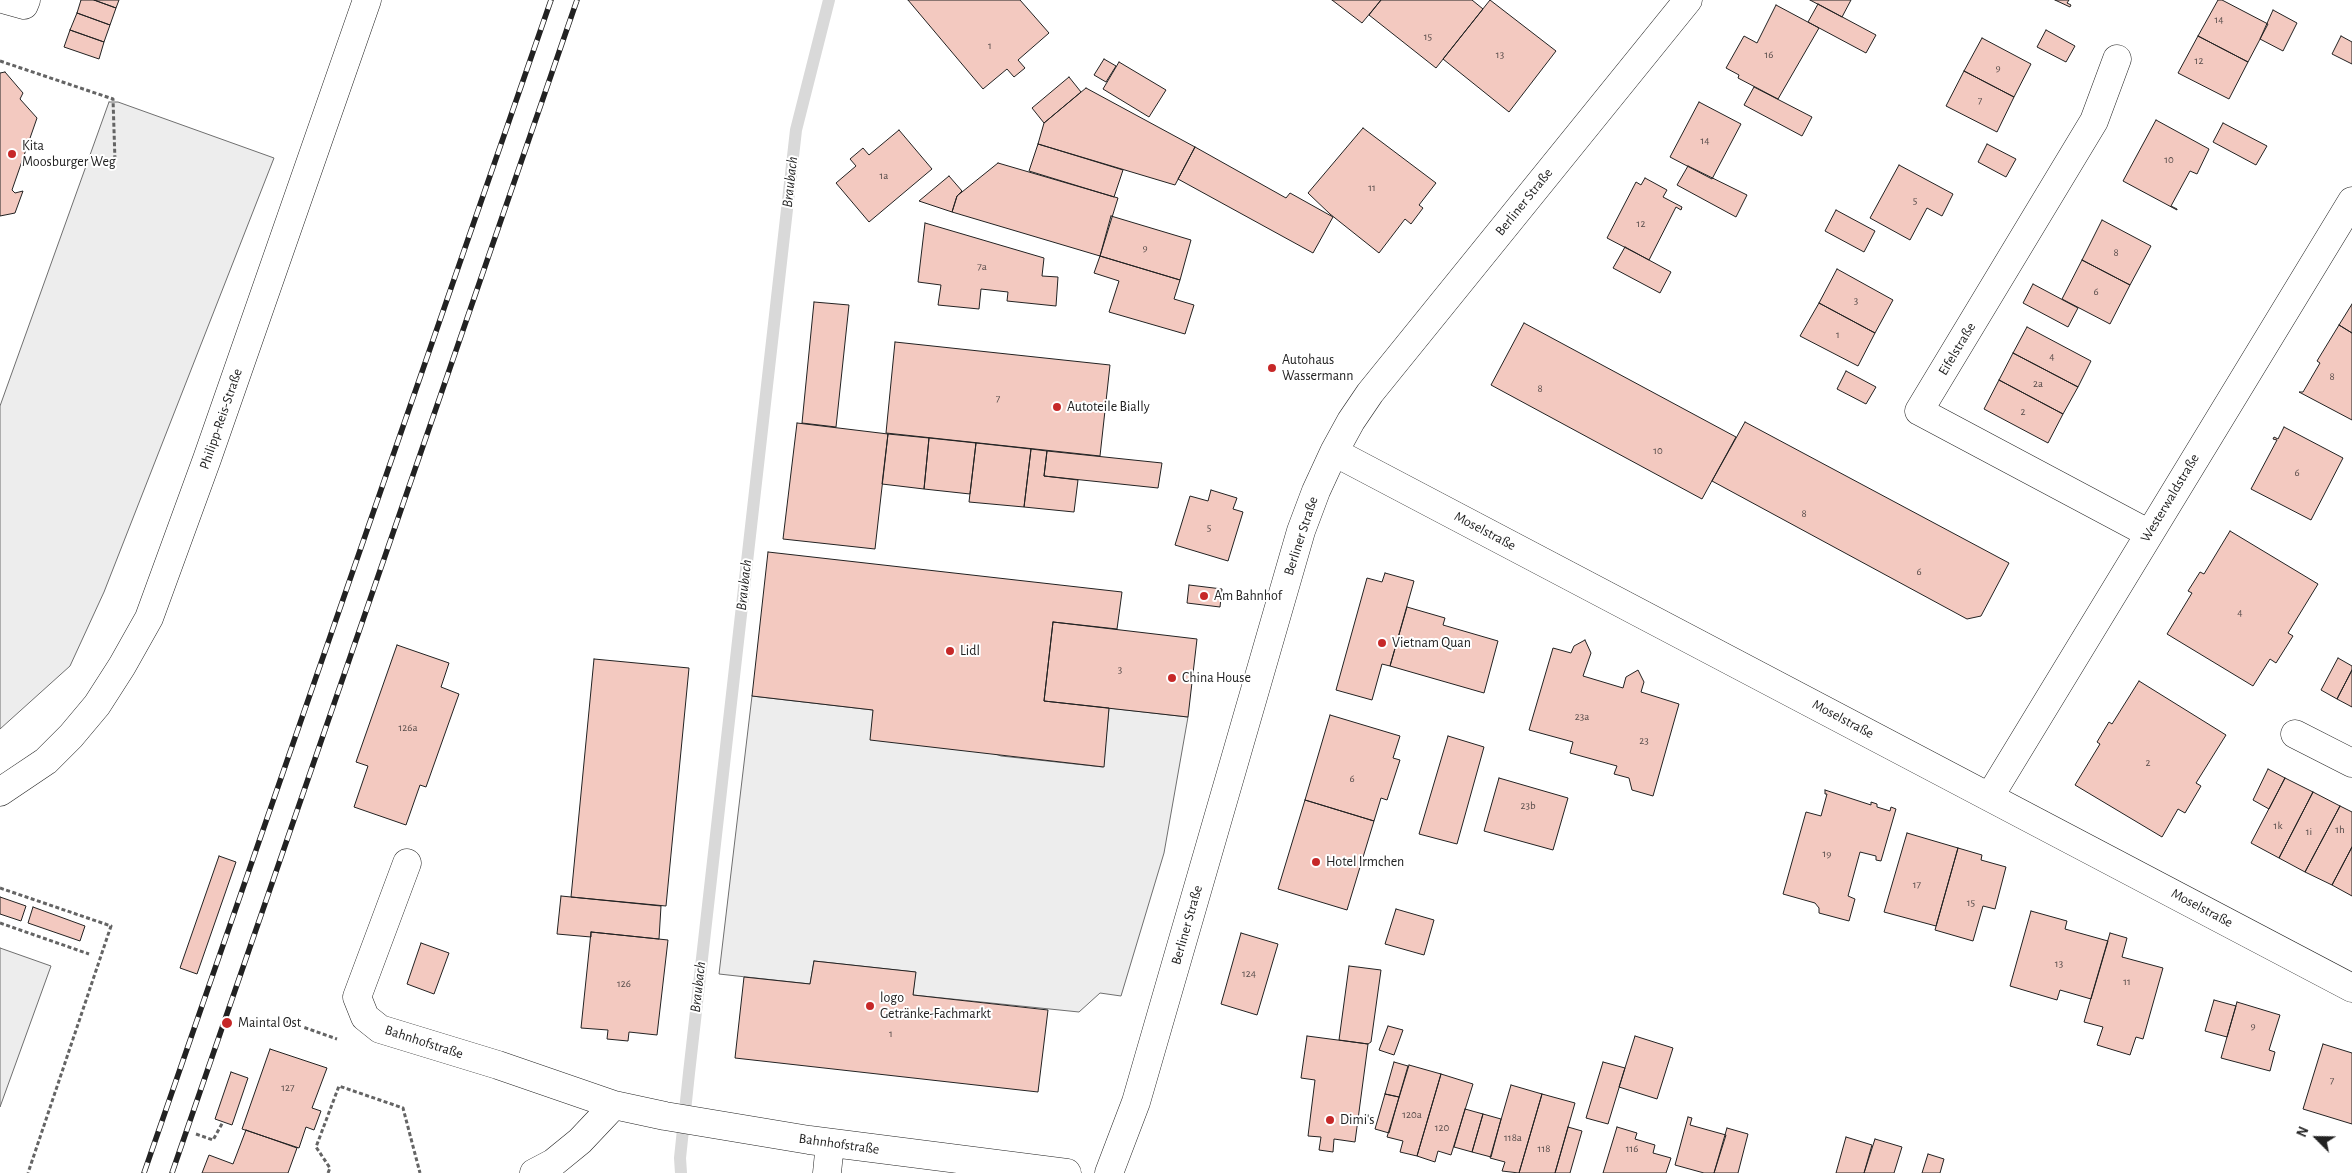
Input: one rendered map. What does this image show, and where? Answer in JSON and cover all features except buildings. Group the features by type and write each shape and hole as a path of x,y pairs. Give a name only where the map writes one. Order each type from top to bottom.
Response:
{"street":[{"path":"6,0 24,5 26,0"},
{"name":"Philipp-Reis-Straße","path":"0,792 46,761 72,736 97,705 149,618 367,0"},
{"name":"Berliner Straße","path":"1109,1173 1136,1102 1301,531 1316,490 1334,452 1351,421 1370,393 1688,0"},
{"name":"Eifelstraße","path":"2117,59 2094,121 1919,411 2148,533"},
{"name":"Westerwaldstraße","path":"1990,796 2148,533 2352,201"},
{"name":"Moselstraße","path":"1334,452 2352,988"},
{"path":"2295,734 2352,763"},
{"name":"Bahnhofstraße","path":"407,863 357,997 365,1018 380,1028 498,1065 614,1105 664,1116 830,1142 1066,1173"},
{"path":"534,1173 553,1163 580,1141 614,1105"},
{"path":"827,1173 830,1142"}],"path":[{"path":"0,61 113,99 114,161"},
{"path":"0,888 111,926 28,1173"},
{"path":"0,923 89,954"},
{"path":"328,1173 330,1168 316,1147 339,1086 402,1108 420,1173"},
{"path":"196,1134 213,1140 224,1122"}],"shaded area":[{"path":"109,102 118,102 274,158 104,592 70,666 0,729 0,406"},
{"path":"752,696 873,710 1001,756 1103,767 1109,708 1188,717 1164,853 1121,996 1100,993 1079,1012 913,995 915,972 814,961 810,984 719,974"},
{"path":"0,948 51,966 0,1107"}],"waterway":[{"name":"Braubach","path":"681,1173 680,1158 689,1073 796,130 829,0"}],"railway":[{"path":"144,1173 551,0"},
{"path":"172,1173 577,0"}],"place":[{"name":"Kita Moosburger Weg","path":"12,154"},
{"name":"Autohaus Wassermann","path":"1272,368"},
{"name":"Autoteile Bially","path":"1057,407"},
{"name":"Am Bahnhof","path":"1204,596"},
{"name":"Vietnam Quan","path":"1382,643"},
{"name":"Lidl","path":"950,651"},
{"name":"China House","path":"1172,678"},
{"name":"Hotel Irmchen","path":"1316,862"},
{"name":"logo Getränke-Fachmarkt","path":"870,1006"},
{"name":"Maintal Ost","path":"227,1023"},
{"name":"Dimi's","path":"1330,1120"}]}
